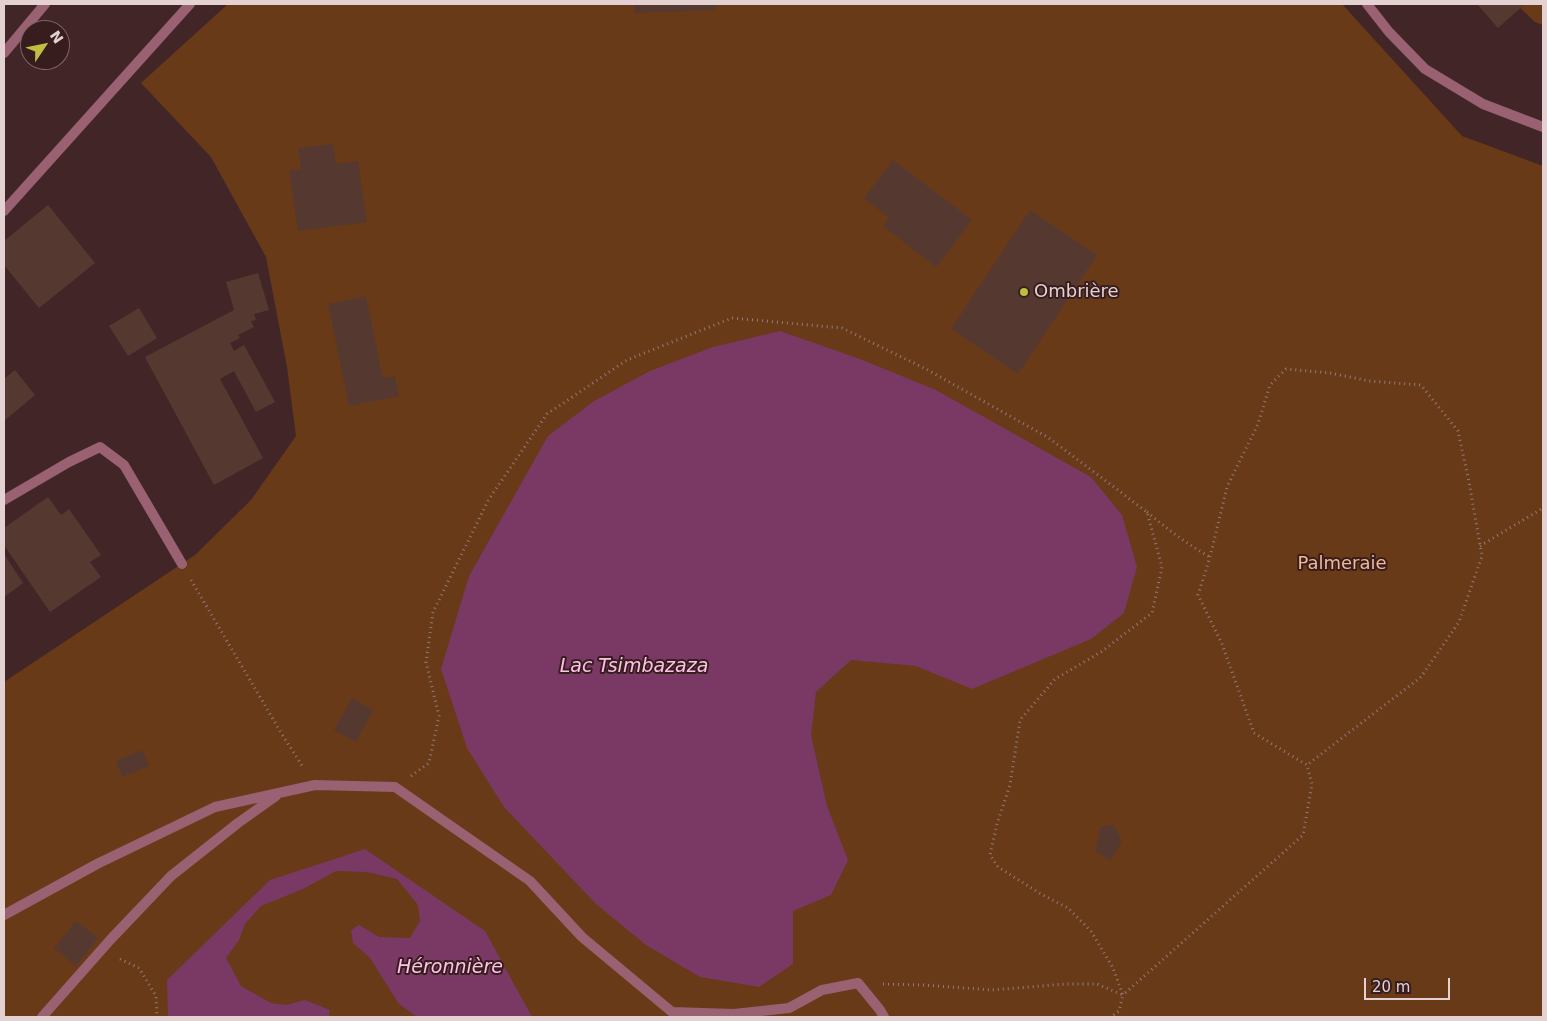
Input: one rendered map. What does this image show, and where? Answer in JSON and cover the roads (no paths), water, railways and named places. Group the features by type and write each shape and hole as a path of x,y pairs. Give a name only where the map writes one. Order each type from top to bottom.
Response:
{"street":[{"path":"4,53 45,4"},
{"path":"4,212 190,4"},
{"path":"1367,4 1389,32 1425,69 1483,104 1543,127"},
{"path":"4,500 69,462 100,447 124,465 182,564"},
{"path":"4,915 98,864 215,807 315,785 395,787 530,881 582,937 672,1012 734,1014 789,1008 822,990 858,983 884,1017"},
{"path":"42,1017 102,949 171,876 281,792"}],"water":[{"name":"Lac Tsimbazaza","path":"780,331 860,359 936,390 1091,477 1122,515 1137,567 1124,613 1091,639 972,689 916,666 851,660 816,692 811,735 827,806 848,860 831,895 793,911 793,964 759,987 700,977 646,945 596,904 504,807 467,748 441,669 469,576 548,436 594,401 650,371 713,347"},
{"name":"Héronnière","path":"365,849 485,931 532,1017 417,1017 399,1004 370,958 353,943 351,930 359,925 379,937 410,938 420,921 418,905 397,879 367,872 336,871 303,889 261,906 245,924 239,940 226,958 241,986 271,1003 286,1005 305,1000 330,1010 329,1017 168,1017 167,980 270,880"}],"place":[{"name":"Ombrière","path":"1024,292"}],"park label":[{"name":"Palmeraie","path":"1342,564"}]}
